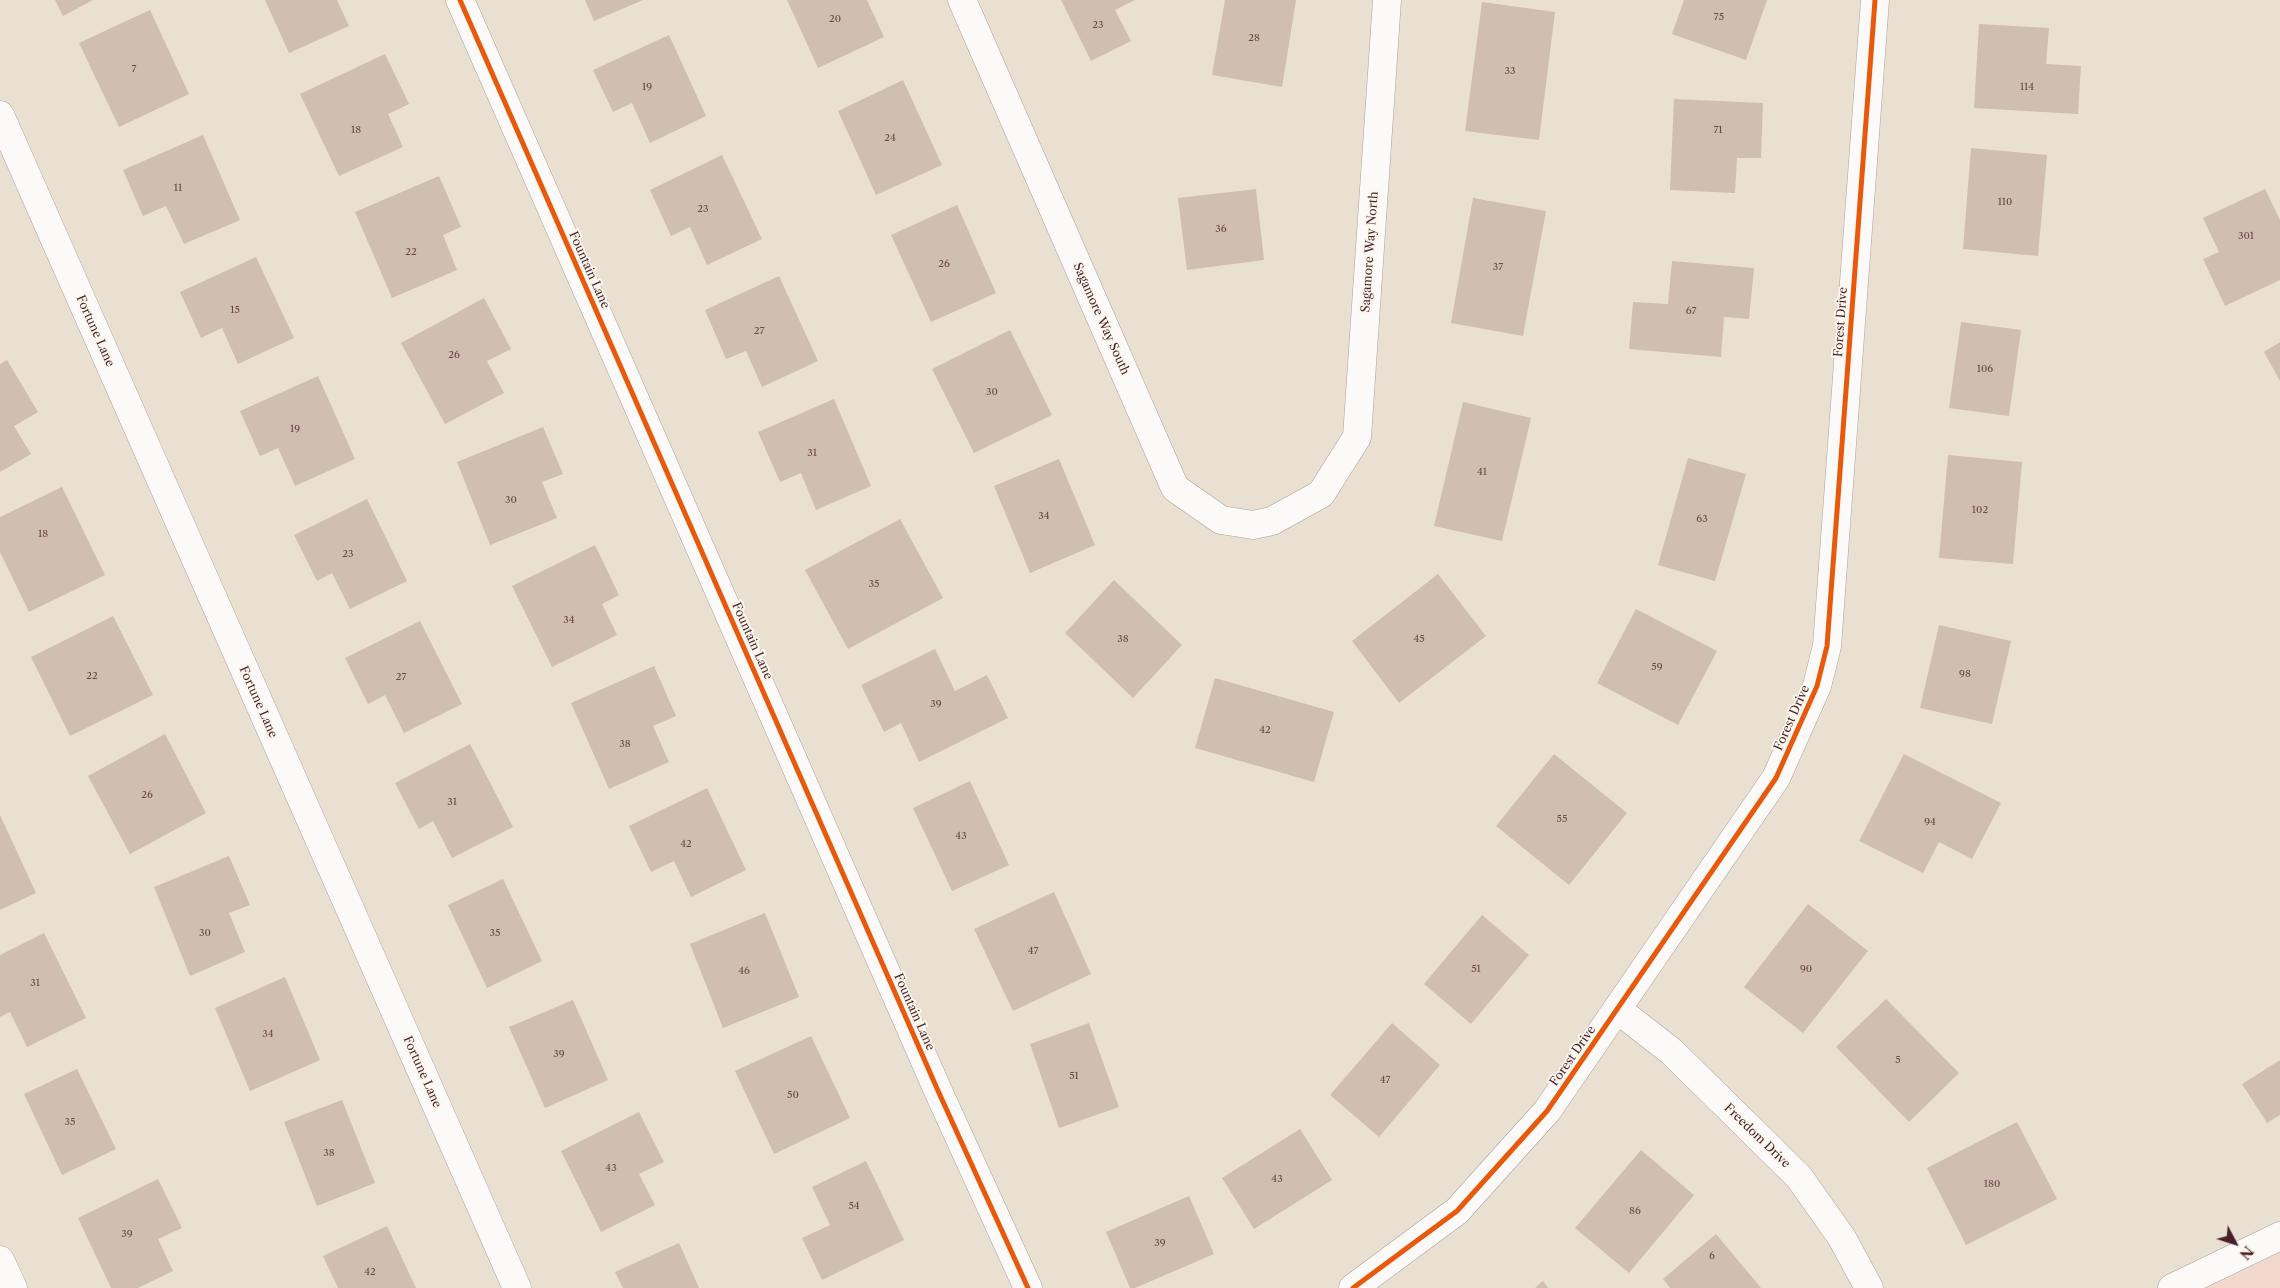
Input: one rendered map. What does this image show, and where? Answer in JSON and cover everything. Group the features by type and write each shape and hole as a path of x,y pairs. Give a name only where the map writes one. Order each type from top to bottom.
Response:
{"street":[{"name":"Fountain Lane","path":"460,0 939,1093 1028,1288"},
{"name":"Sagamore Way South","path":"962,0 1175,488 1221,520 1253,525 1272,521 1321,494"},
{"name":"Sagamore Way North","path":"1321,494 1357,437 1387,0"},
{"name":"Forest Drive","path":"1353,1288 1457,1211 1547,1111 1776,778 1817,686 1827,646 1875,0"},
{"name":"Fortune Lane","path":"0,115 517,1288"},
{"name":"Freedom Drive","path":"1617,1009 1672,1052 1799,1177 1842,1238 1869,1288"},
{"path":"2172,1288 2280,1236"},
{"path":"0,1260 12,1288"}],"shaded area":[{"path":"2280,1236 2280,1288 2172,1288"}],"building":[{"path":"55,0 93,0 63,16"},
{"path":"265,0 337,0 349,26 289,53"},
{"path":"585,0 643,0 594,21"},
{"path":"787,0 867,0 884,37 818,68"},
{"path":"1061,0 1135,0 1115,10 1131,41 1091,61"},
{"path":"1225,0 1296,0 1282,87 1212,75"},
{"path":"1684,0 1767,0 1746,60 1672,34"},
{"path":"1482,2 1555,12 1539,140 1465,131"},
{"path":"150,10 189,94 119,127 79,43"},
{"path":"1979,24 2049,28 2046,64 2081,66 2078,114 1974,108"},
{"path":"669,35 706,116 650,143 632,103 613,112 593,70"},
{"path":"385,54 409,104 388,114 403,147 339,176 300,94"},
{"path":"903,80 942,165 876,195 838,111"},
{"path":"1674,99 1763,103 1761,158 1737,158 1735,193 1670,190"},
{"path":"203,135 240,220 184,244 166,206 143,216 123,170"},
{"path":"1971,148 2047,155 2038,256 1963,249"},
{"path":"722,155 762,239 707,265 690,227 671,236 650,190"},
{"path":"439,176 461,227 443,235 457,270 392,298 355,212"},
{"path":"1256,189 1264,260 1187,270 1178,198"},
{"path":"2265,189 2280,220 2280,280 2225,306 2203,259 2219,252 2203,218"},
{"path":"1473,198 1546,211 1523,336 1451,323"},
{"path":"957,205 996,293 931,322 891,235"},
{"path":"256,257 294,338 238,364 222,328 201,338 180,292"},
{"path":"1672,261 1754,268 1749,319 1724,317 1721,357 1629,349 1633,302 1668,304"},
{"path":"779,276 818,361 762,387 746,351 726,359 705,310"},
{"path":"484,298 511,349 487,361 504,393 445,424 401,343"},
{"path":"1961,322 2021,330 2009,416 1949,408"},
{"path":"1010,330 1052,415 974,453 932,369"},
{"path":"2280,342 2280,381 2264,352"},
{"path":"7,360 38,412 14,426 31,454 0,472 0,364"},
{"path":"318,376 355,459 295,486 278,448 260,456 240,411"},
{"path":"834,399 871,486 816,510 801,473 780,482 758,432"},
{"path":"1463,402 1531,418 1502,541 1434,526"},
{"path":"543,427 563,474 542,482 557,518 490,545 457,462"},
{"path":"1948,455 2022,462 2013,564 1939,558"},
{"path":"1688,458 1746,474 1715,581 1658,565"},
{"path":"1059,459 1095,545 1030,573 994,486"},
{"path":"62,487 105,575 29,612 0,552 0,517"},
{"path":"367,499 407,581 350,609 332,573 317,581 294,535"},
{"path":"900,519 943,598 848,649 805,570"},
{"path":"595,545 619,595 602,604 617,635 552,667 512,586"},
{"path":"1438,574 1486,636 1399,703 1352,641"},
{"path":"1114,580 1182,645 1133,698 1065,633"},
{"path":"1636,609 1717,651 1678,725 1597,683"},
{"path":"113,616 153,695 70,736 31,657"},
{"path":"420,621 462,704 404,733 385,695 368,704 345,658"},
{"path":"1939,625 2011,641 1992,724 1920,708"},
{"path":"935,649 955,691 987,675 1008,718 919,762 901,723 884,732 861,685"},
{"path":"654,666 676,716 653,726 669,762 609,789 571,703"},
{"path":"1215,678 1334,712 1314,782 1195,748"},
{"path":"165,734 206,813 130,854 88,776"},
{"path":"470,744 513,827 452,858 433,821 419,829 395,783"},
{"path":"1554,754 1627,813 1569,885 1496,826"},
{"path":"1904,754 2001,803 1972,859 1939,842 1923,873 1859,841"},
{"path":"970,781 1009,865 952,891 913,808"},
{"path":"707,788 746,870 691,897 674,861 651,872 629,826"},
{"path":"0,815 36,893 0,910"},
{"path":"229,856 250,905 229,913 245,952 190,976 154,887"},
{"path":"503,879 542,961 487,988 448,905"},
{"path":"1054,892 1091,974 1013,1011 974,929"},
{"path":"1808,904 1868,951 1803,1033 1744,987"},
{"path":"765,913 799,997 723,1028 690,944"},
{"path":"1482,915 1529,955 1471,1024 1424,984"},
{"path":"44,933 86,1018 27,1047 10,1012 0,1017 0,955"},
{"path":"285,977 320,1060 250,1091 215,1008"},
{"path":"1886,999 1959,1073 1909,1122 1836,1047"},
{"path":"573,1000 608,1080 545,1108 509,1027"},
{"path":"1089,1023 1119,1107 1059,1128 1030,1044"},
{"path":"1392,1023 1440,1065 1379,1137 1330,1095"},
{"path":"811,1036 850,1118 774,1154 735,1071"},
{"path":"2280,1060 2280,1115 2267,1123 2242,1084"},
{"path":"77,1069 116,1149 62,1175 24,1094"},
{"path":"342,1100 375,1183 317,1206 284,1122"},
{"path":"639,1112 664,1162 639,1174 655,1205 601,1232 561,1151"},
{"path":"2017,1122 2057,1199 1966,1245 1927,1168"},
{"path":"1300,1129 1332,1180 1254,1229 1222,1178"},
{"path":"1641,1150 1694,1195 1629,1273 1575,1228"},
{"path":"866,1161 904,1240 822,1280 802,1238 830,1225 812,1187"},
{"path":"158,1179 182,1228 158,1239 173,1271 138,1288 111,1288 78,1218"},
{"path":"1189,1196 1214,1254 1135,1288 1130,1288 1106,1232"},
{"path":"387,1226 416,1288 338,1288 323,1256"},
{"path":"1716,1234 1761,1288 1670,1288 1663,1279"},
{"path":"679,1243 699,1288 623,1288 615,1272"},
{"path":"1543,1281 1548,1288 1535,1288"}],"cycle path":[{"path":"460,0 939,1093 1028,1288"},
{"path":"1353,1288 1457,1211 1547,1111 1776,778 1817,686 1827,646 1875,0"}]}
